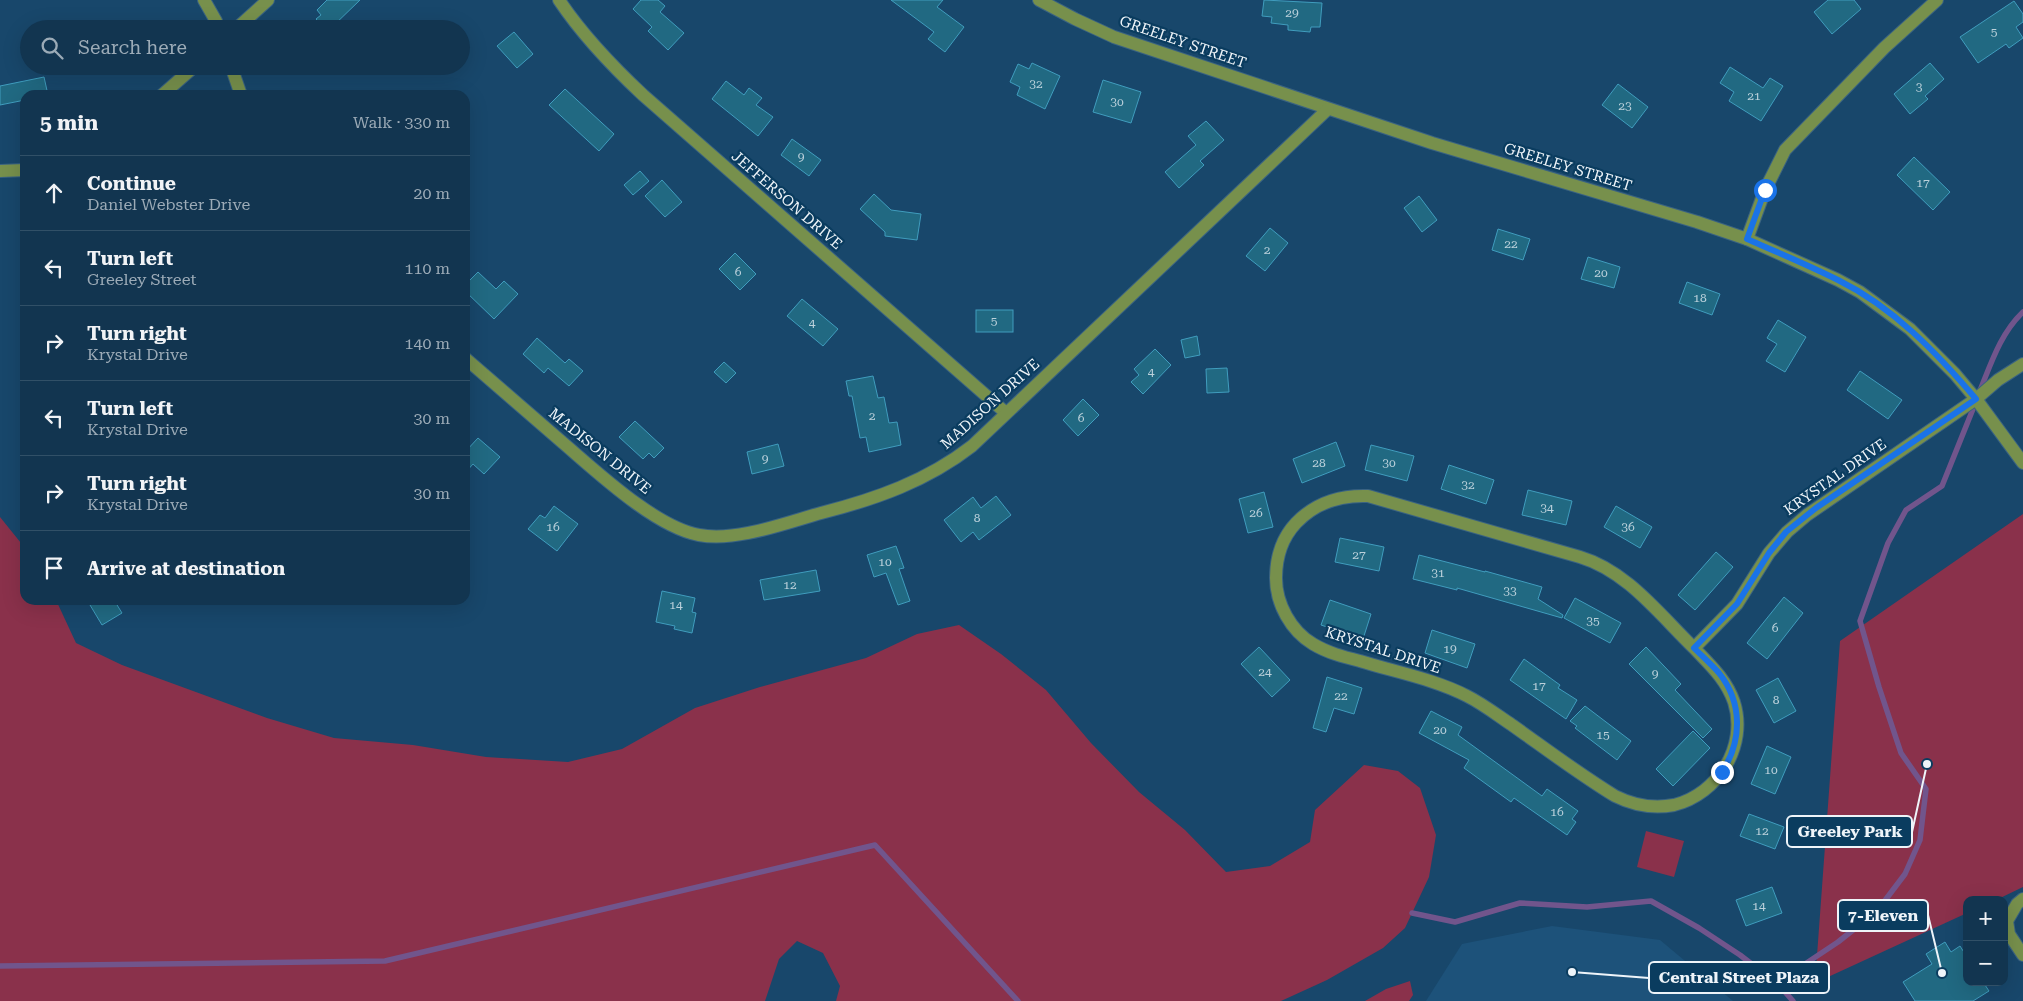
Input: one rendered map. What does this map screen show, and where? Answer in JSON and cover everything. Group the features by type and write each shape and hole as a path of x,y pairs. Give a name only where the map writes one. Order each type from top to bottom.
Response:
{"street":[{"path":"204,0 214,20"},
{"path":"246,20 268,0"},
{"name":"JEFFERSON DRIVE","path":"559,0 584,35 612,66 643,95 1006,413"},
{"name":"GREELEY STREET","path":"1039,0 1114,37 1451,149 1697,222 1747,239 1838,280 1895,317 1955,374 1976,399 2023,463"},
{"path":"1747,239 1765,190 1785,150 1884,48 1937,0"},
{"path":"168,90 184,75"},
{"path":"234,75 239,90"},
{"name":"MADISON DRIVE","path":"470,362 610,483 660,519 679,530 699,535 720,537 762,530 862,503 900,489 956,458 1328,109"},
{"path":"0,171 20,170"},
{"name":"KRYSTAL DRIVE","path":"1694,648 1737,604 1769,553 1786,532 1816,508 1976,399 1998,380 2023,364"},
{"name":"KRYSTAL DRIVE","path":"1368,496 1580,557 1604,566 1627,582 1694,648 1718,672 1730,693 1737,716 1736,740 1733,751 1725,767 1714,782 1695,796 1673,805 1637,805 1603,789 1469,697 1427,681 1333,654 1312,643 1294,627 1281,606 1276,583 1277,559 1293,526 1310,510 1332,499 1368,496"},
{"path":"2023,899 2017,904 2007,921 2009,934 2023,955"}],"shaded area":[{"path":"2023,514 2023,887 2004,896 1963,896 1963,915 1815,983 1840,641"},
{"path":"0,517 20,542 20,605 58,605 76,643 122,665 267,718 334,738 413,745 486,757 568,762 622,749 695,708 760,687 866,658 917,634 959,625 1001,654 1046,690 1091,743 1139,792 1185,830 1226,872 1270,866 1310,842 1315,810 1364,765 1398,771 1420,788 1436,835 1429,877 1405,928 1383,948 1327,980 1281,1001 836,1001 840,986 823,953 797,941 779,959 765,1001 0,1001"},
{"path":"1646,831 1684,841 1674,877 1637,867"},
{"path":"1552,926 1660,940 1733,1001 1426,1001 1462,944"},
{"path":"1410,981 1413,995 1409,1001 1365,1001 1386,989"}],"building":[{"path":"327,0 360,0 339,20 317,20 321,15 317,10"},
{"path":"641,0 658,0 665,6 660,12 684,33 668,50 648,31 652,27 633,9"},
{"path":"891,0 943,0 937,7 964,27 945,52 928,39 934,32"},
{"path":"1264,0 1322,3 1320,27 1311,27 1310,32 1288,30 1288,25 1271,23 1272,17 1262,16"},
{"path":"1828,0 1854,0 1861,9 1832,34 1814,12"},
{"path":"2014,1 2023,14 2023,22 2016,27 2023,38 2009,48 2006,44 1978,63 1960,37"},
{"path":"514,32 533,54 517,68 497,46"},
{"path":"1032,63 1060,76 1045,109 1017,95 1020,87 1010,82 1018,64 1029,69"},
{"path":"1930,63 1944,79 1925,96 1928,99 1910,114 1894,94"},
{"path":"1730,67 1763,88 1770,78 1783,86 1761,121 1729,101 1734,92 1720,83"},
{"path":"44,77 47,90 20,90 20,101 0,105 0,86"},
{"path":"1103,80 1141,92 1131,123 1093,112"},
{"path":"726,81 744,95 749,88 762,98 756,105 773,117 758,136 712,99"},
{"path":"1618,84 1648,107 1632,128 1602,105"},
{"path":"565,89 614,134 599,151 549,105"},
{"path":"1206,121 1224,140 1200,161 1204,165 1179,188 1165,172 1196,145 1188,136"},
{"path":"792,139 821,160 809,176 781,155"},
{"path":"1914,157 1950,192 1933,210 1897,175"},
{"path":"640,171 649,181 633,195 624,185"},
{"path":"662,180 682,202 665,217 645,196"},
{"path":"874,194 891,210 921,214 917,240 885,236 885,232 860,209"},
{"path":"1419,196 1437,220 1422,232 1404,208"},
{"path":"1270,228 1288,243 1265,271 1246,256"},
{"path":"1498,229 1530,239 1523,260 1492,250"},
{"path":"735,253 756,274 740,290 719,269"},
{"path":"1588,257 1620,267 1614,288 1581,279"},
{"path":"478,272 496,289 504,281 518,294 494,319 470,296 470,280"},
{"path":"1687,282 1720,294 1712,315 1679,303"},
{"path":"802,299 838,329 823,346 787,316"},
{"path":"976,310 1013,310 1013,332 976,332"},
{"path":"1778,320 1806,337 1785,372 1766,361 1777,344 1767,338"},
{"path":"1197,336 1200,355 1185,358 1181,340"},
{"path":"537,338 565,363 569,359 583,371 569,386 548,368 544,373 523,354"},
{"path":"1155,349 1171,365 1143,394 1131,382 1139,375 1134,369"},
{"path":"724,362 736,373 726,383 714,372"},
{"path":"1227,368 1229,392 1207,393 1206,369"},
{"path":"1860,371 1902,400 1888,419 1847,390"},
{"path":"873,376 878,398 884,397 889,423 897,422 901,445 869,452 866,437 860,438 852,396 849,396 846,381"},
{"path":"1083,399 1099,415 1078,436 1063,420"},
{"path":"635,421 664,448 654,458 649,453 643,459 619,437"},
{"path":"478,438 500,457 484,474 473,464 470,467 470,447"},
{"path":"1336,442 1345,466 1302,483 1293,459"},
{"path":"778,444 784,466 752,474 747,452"},
{"path":"1371,445 1414,456 1407,481 1365,470"},
{"path":"1449,465 1494,480 1486,504 1441,489"},
{"path":"1528,490 1572,501 1566,525 1522,515"},
{"path":"1264,492 1273,527 1248,533 1239,499"},
{"path":"996,496 1011,515 979,540 973,532 961,542 944,520 973,497 981,508"},
{"path":"554,506 578,524 557,551 528,529 540,515 545,518"},
{"path":"1616,506 1652,527 1640,548 1604,527"},
{"path":"1340,538 1384,547 1379,571 1335,562"},
{"path":"896,546 904,568 899,569 910,601 898,605 886,573 874,577 867,555"},
{"path":"1716,552 1733,567 1695,610 1678,595"},
{"path":"1419,555 1542,587 1538,599 1563,615 1562,618 1457,588 1457,590 1413,579"},
{"path":"816,570 820,591 764,600 760,580"},
{"path":"662,591 695,598 692,612 696,613 692,633 674,629 675,626 656,622"},
{"path":"1784,597 1803,613 1767,659 1747,643"},
{"path":"1575,598 1621,623 1610,643 1564,618"},
{"path":"1330,600 1371,614 1363,639 1321,625"},
{"path":"90,605 117,605 122,613 102,625"},
{"path":"1432,630 1475,644 1467,668 1425,653"},
{"path":"1259,647 1290,680 1272,697 1241,664"},
{"path":"1646,647 1681,684 1675,690 1712,729 1703,738 1629,664"},
{"path":"1524,659 1560,685 1558,688 1577,700 1566,719 1510,680"},
{"path":"1327,677 1362,688 1354,714 1334,708 1326,732 1313,728"},
{"path":"1778,678 1796,711 1774,723 1756,690"},
{"path":"1585,706 1631,741 1617,760 1575,728 1577,726 1570,721"},
{"path":"1431,711 1462,727 1458,735 1542,796 1547,789 1578,811 1572,819 1576,822 1567,835 1514,798 1511,802 1464,768 1469,760 1419,733"},
{"path":"1693,731 1710,748 1673,786 1656,769"},
{"path":"1767,746 1791,757 1775,794 1751,784"},
{"path":"1749,814 1784,827 1775,849 1740,836"},
{"path":"1772,887 1782,913 1746,926 1736,900"},
{"path":"1945,942 1951,952 1960,946 1963,951 1963,986 1986,986 1989,991 1973,1001 1915,1001 1903,982 1932,964 1926,954"}],"waterway":[{"path":"1979,393 2002,340 2023,312"},
{"path":"1779,985 1796,970 1838,942 1877,911 1905,874 1920,840 1926,789 1901,753 1860,621 1888,543 1906,510 1942,486 1975,404"},
{"path":"0,966 385,961 875,845 1018,1001"},
{"path":"1412,913 1455,922 1520,903 1587,907 1651,901 1699,928 1740,955 1779,985 1793,1001"}],"place":[{"name":"Greeley Park","path":"1927,764"},
{"name":"Central Street Plaza","path":"1572,972"},
{"name":"7-Eleven","path":"1942,973"}],"route":[{"path":"1722,772 1733,751 1736,740 1737,716 1735,704 1718,672 1694,648 1737,604 1769,553 1786,532 1816,508 1976,399 1955,374 1910,329 1860,292 1838,280 1747,239 1765,190"}]}
